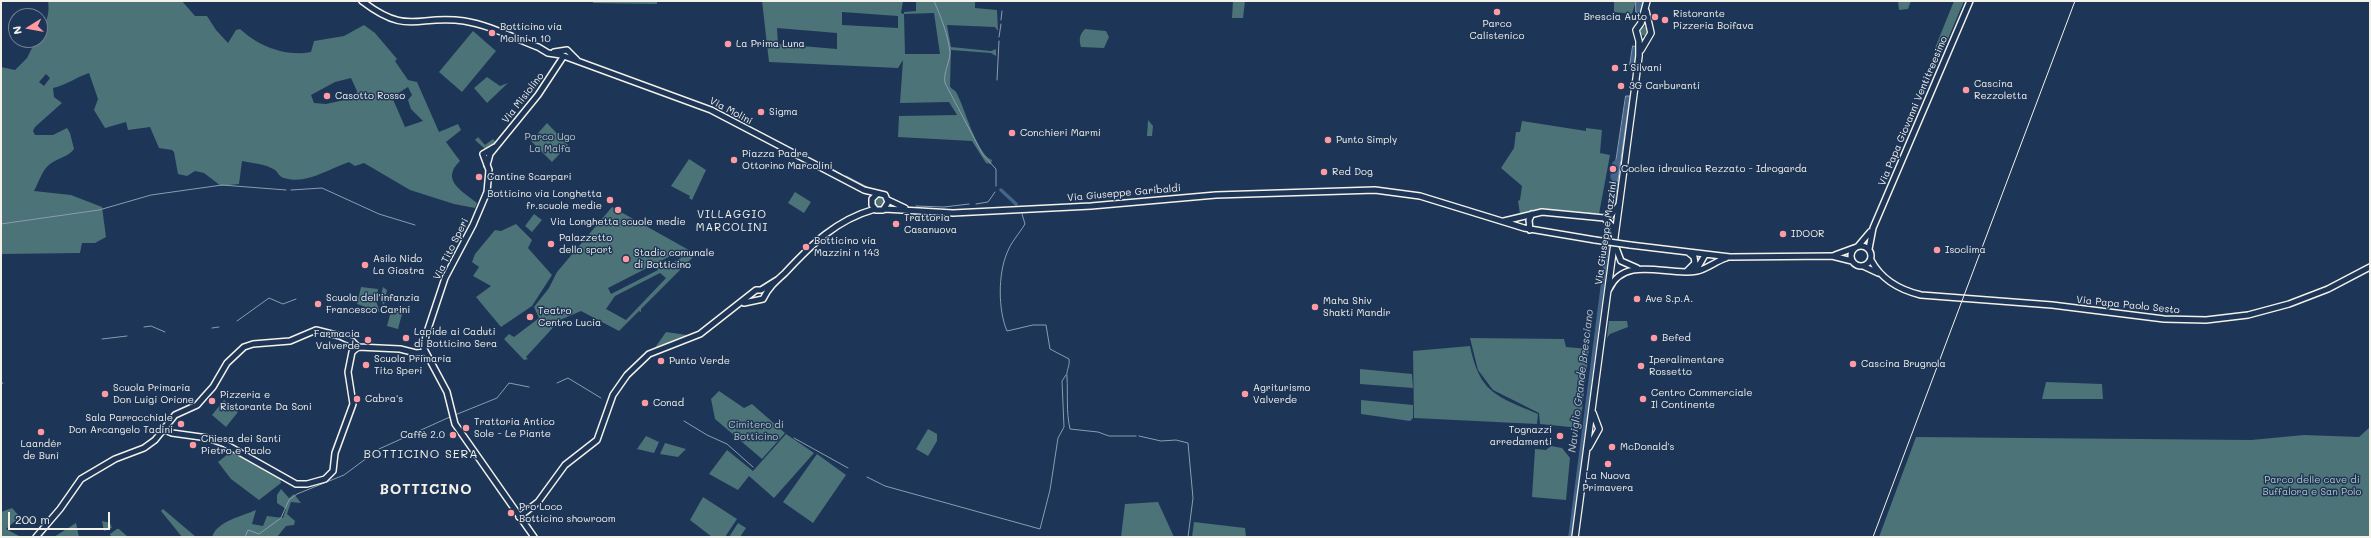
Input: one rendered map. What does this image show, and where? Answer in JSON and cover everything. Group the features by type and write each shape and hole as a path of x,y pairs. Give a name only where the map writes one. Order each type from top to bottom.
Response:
{"main road":[{"name":"Via Giuseppe Mazzini","path":"1583,473 1639,56 1636,30 1641,23 1646,1"},
{"name":"Via Giuseppe Mazzini","path":"1639,56 1647,38 1652,31 1648,24 1645,9"},
{"path":"1641,23 1648,24"},
{"path":"1638,37 1647,38"},
{"name":"Via Giuseppe Mazzini","path":"1592,412 1596,424"},
{"path":"1575,537 1583,473 1590,444 1595,434 1599,430 1596,424 1589,428 1595,434"}],"street":[{"name":"Via Molini","path":"362,1 384,16 406,23 450,20 466,22 552,52 565,55 711,110 864,190 877,194"},
{"name":"Via Papa Giovanni Ventitreesimo","path":"1869,249 1873,228 1970,1"},
{"name":"Via Molini","path":"538,47 555,55 565,55"},
{"path":"555,55 558,65"},
{"name":"Via Misiolino","path":"487,165 490,154 536,98 565,55"},
{"name":"Via Misiolino","path":"483,155 495,147"},
{"path":"483,155 490,154"},
{"name":"Via Tito Speri","path":"425,351 426,335 445,278 488,192 489,175 483,155"},
{"name":"Via Molini","path":"864,190 872,202"},
{"name":"Via Giuseppe Garibaldi","path":"875,209 908,209 959,213 1091,206 1221,194 1379,190 1411,194 1438,200 1501,221"},
{"path":"866,212 877,194"},
{"name":"Via Giuseppe Garibaldi","path":"877,194 883,194 888,200 908,209"},
{"path":"884,209 888,205 888,200"},
{"path":"755,297 761,300 777,280 817,239 847,220 875,209 872,202"},
{"path":"1604,218 1614,213 1618,206"},
{"path":"1501,221 1532,214 1561,213 1604,218 1610,223 1616,253 1622,262 1640,269 1689,271 1702,269 1730,257"},
{"path":"1530,230 1528,220 1532,214"},
{"path":"1501,221 1530,230 1706,255 1730,257 1832,256 1852,261 1857,266 1863,266 1871,260 1869,249 1857,247 1832,256"},
{"name":"Via Papa Giovanni Ventitreesimo","path":"1857,247 1873,228"},
{"path":"1852,261 1851,255 1857,247"},
{"path":"1688,252 1694,257 1695,263 1689,271"},
{"path":"1689,271 1698,267 1706,255"},
{"path":"1702,269 1708,262 1706,255"},
{"name":"Via Papa Paolo Sesto","path":"1871,260 1881,275"},
{"name":"Via Papa Paolo Sesto","path":"1863,266 1881,275 1902,289 1921,295 2056,306 2164,319 2196,320 2238,316 2284,306 2319,293 2370,267"},
{"path":"1606,293 1610,285 1620,275 1640,269"},
{"path":"755,297 756,290 761,290 777,280"},
{"path":"761,290 764,295"},
{"path":"519,517 538,502 565,465 597,440 613,395 627,375 649,354 700,334 740,304 755,297"},
{"path":"36,537 60,509 81,479 116,459 144,448 163,432 175,415 197,405 213,387 227,363 244,348 290,341 316,330 340,336 353,342 358,347 400,349 413,352 425,351 443,384 453,420 534,537"},
{"path":"163,432 208,438 225,444 293,483 303,485 325,479 333,471 336,453 352,410 353,396 348,370 352,352 358,347"}],"green space":[{"path":"48,1 182,1 195,16 207,16 216,30 228,43 236,30 240,29 264,45 273,49 292,53 311,52 314,41 344,36 364,25 375,33 397,59 395,61 408,80 417,82 439,132 458,124 461,130 446,142 460,161 454,168 452,174 453,179 455,185 477,203 475,208 454,204 410,190 364,163 355,166 349,162 309,178 292,180 280,176 275,170 267,166 242,161 239,184 221,186 204,173 195,171 187,176 178,174 174,152 172,150 159,148 150,127 128,130 126,122 105,128 94,110 98,99 89,73 53,88 54,97 62,103 35,127 33,131 35,135 53,135 67,128 70,133 74,149 69,154 53,162 47,167 34,191 71,195 102,207 106,237 95,243 82,243 80,253 1,254 1,67 15,70 27,58 32,48 48,48","holes":["46,74 50,78 44,86 39,82","351,78 357,91 354,98 326,104 314,103 311,95 335,82","408,87 412,95 408,100 411,109 423,121 405,127 392,97"]},
{"path":"593,1 657,1 657,4 593,3"},
{"path":"762,1 903,1 901,13 904,14 904,12 916,11 916,1 975,1 975,8 997,10 998,31 995,27 947,25 951,47 991,51 996,49 996,56 991,53 951,50 950,86 959,98 971,129 981,149 986,156 992,160 991,164 986,163 972,141 898,137 899,116 957,115 949,102 900,103 903,60 898,68 769,62","holes":["842,12 898,16 898,28 842,25","934,13 940,54 905,54 904,14","777,28 837,33 837,49 778,44"]},
{"path":"1233,1 1245,1 1243,18 1232,18"},
{"path":"1614,1 1636,1 1632,14 1614,12"},
{"path":"1898,1 1911,1 1908,9 1899,10"},
{"path":"1954,1 1964,1 1944,48 1935,48"},
{"path":"1642,27 1646,27 1648,31 1646,35 1642,35 1640,33 1640,29"},
{"path":"1085,29 1106,31 1109,37 1104,48 1081,47 1080,38"},
{"path":"473,31 496,51 462,92 439,72"},
{"path":"487,77 500,86 508,83 487,103 474,88"},
{"path":"1148,120 1153,126 1152,136 1147,136"},
{"path":"1522,121 1586,131 1586,128 1602,130 1600,153 1610,155 1599,214 1540,209 1520,214 1518,201 1520,200 1522,186 1501,168 1514,148 1516,132 1520,132"},
{"name":"Parco Ugo La Malfa","path":"547,123 568,145 552,162 531,141"},
{"path":"478,137 485,145 493,139 496,142 485,149 475,140"},
{"path":"689,159 706,170 692,200 689,198 690,196 671,186"},
{"path":"795,192 811,202 804,213 788,203"},
{"path":"878,196 886,200 883,208 875,206 873,201"},
{"path":"612,207 696,254 641,309 641,312 639,311 619,331 581,311 560,320 526,357 528,359 524,360 504,339 509,334 514,337 539,318 534,307 549,288 557,272","holes":["678,252 681,258 660,269 657,263","655,264 658,270 611,294 608,288","660,273 666,278 626,320 606,309 615,296"]},
{"path":"534,214 542,220 532,232 525,226"},
{"path":"516,224 532,240 528,248 552,275 532,306 501,327 476,297 491,286 473,276 479,267 472,262 475,254 495,230 501,231"},
{"path":"361,287 378,289 376,301 380,312 357,304"},
{"path":"383,287 387,290 384,305 380,299"},
{"path":"392,307 403,310 398,329 387,326"},
{"path":"1609,321 1627,321 1628,327 1610,334 1607,338"},
{"path":"666,332 687,335 654,349"},
{"path":"1470,338 1564,339 1566,347 1589,349 1580,428 1540,424 1539,413 1493,390 1478,370"},
{"path":"1470,346 1474,362 1485,384 1492,391 1511,403 1538,414 1537,424 1414,418 1413,351"},
{"path":"1360,369 1412,374 1413,388 1360,384"},
{"path":"2046,382 2102,384 2103,399 2042,399"},
{"name":"Cimitero di Botticino","path":"719,391 744,408 752,404 785,433 762,459 715,419 711,399"},
{"path":"224,400 238,412 226,427 212,415"},
{"path":"1361,400 1413,405 1413,418 1410,421 1361,414"},
{"name":"Parco delle cave di Buffalora e San Polo","path":"2370,427 2370,537 1879,537 1916,437 2251,440 2304,435 2359,437"},
{"path":"928,429 937,434 937,441 928,456 916,449"},
{"path":"786,434 814,453 774,498 749,476 738,490 709,474 727,450 753,471"},
{"path":"646,436 659,442 654,453 637,449"},
{"path":"665,443 686,449 678,457 660,454"},
{"path":"1551,446 1562,448 1570,458 1566,500 1532,497 1535,449 1546,450"},
{"path":"233,450 280,477 281,483 259,500 231,479 218,462"},
{"path":"817,454 846,475 813,523 783,502"},
{"path":"281,489 289,498 294,494 301,503 291,502 287,514 295,521 294,525 286,526 277,537 212,537 215,531 225,523 256,510 252,524 263,526 267,516 283,518 286,509 277,503 277,495"},
{"path":"703,497 737,519 725,537 712,537 690,520"},
{"path":"1158,502 1174,537 1121,537 1125,504"},
{"path":"12,508 20,517 6,529 21,537 1,536 1,512"},
{"path":"163,509 196,537 182,537 161,511"},
{"path":"102,521 110,523 112,528 104,531"},
{"path":"1194,522 1245,528 1246,537 1192,537"},
{"path":"76,523 79,537 54,537"},
{"path":"738,523 746,528 740,537 729,537"},
{"path":"117,529 128,537 111,537 110,534"}],"water":[{"path":"1636,1 1643,1 1640,14 1636,12"},
{"path":"1633,46 1637,47 1634,66 1630,65"},
{"path":"1626,96 1630,96 1614,208 1608,214"}],"waterway":[{"path":"934,1 944,26 950,52 945,75 945,83 983,155 996,169 996,186"},
{"path":"1001,20 1002,11"},
{"path":"999,37 1001,24"},
{"path":"997,80 999,41"},
{"path":"1615,182 1612,177 1614,163 1619,160"},
{"path":"831,168 841,174"},
{"path":"846,176 869,188"},
{"path":"1,224 99,210 151,195 222,185 286,190"},
{"path":"291,190 322,188 379,214 415,225"},
{"path":"1001,190 1016,204"},
{"path":"976,204 988,202 995,192"},
{"path":"916,206 944,207 969,204"},
{"path":"1022,214 1025,224 1009,249 1002,271 1000,292 1002,313 1007,331 1033,325 1046,325 1050,349 1069,359 1067,375 1070,429 1098,432 1109,436 1136,436"},
{"name":"Naviglio Grande Bresciano","path":"1570,537 1610,227"},
{"path":"237,321 269,298 283,304 296,299"},
{"path":"144,327 151,326 165,332"},
{"path":"212,328 219,327"},
{"path":"102,339 127,336"},
{"path":"867,477 885,486 1040,529 1050,490 1058,438 1064,427 1062,381 1066,375"},
{"path":"557,383 568,378 601,398"},
{"path":"455,415 497,398 509,383 529,387"},
{"path":"245,537 248,530 259,534 281,518 289,500 297,494 344,475 379,449 452,416"},
{"path":"684,421 707,435 727,444 753,467"},
{"path":"1139,436 1161,441 1176,440 1188,443 1193,498 1188,537"},
{"path":"794,438 848,468"},
{"path":"227,537 237,537"}],"railway":[{"path":"1873,537 2075,1"}],"place":[{"name":"Parco Calistenico","path":"1497,12"},
{"name":"Brescia Auto","path":"1655,17"},
{"name":"Ristorante Pizzeria Boifava","path":"1665,20"},
{"name":"Botticino via Molini n 10","path":"492,33"},
{"name":"La Prima Luna","path":"728,44"},
{"name":"I Silvani","path":"1615,68"},
{"name":"3G Carburanti","path":"1621,86"},
{"name":"Cascina Rezzoletta","path":"1966,90"},
{"name":"Casotto Rosso","path":"327,96"},
{"name":"Sigma","path":"761,112"},
{"name":"Conchieri Marmi","path":"1012,133"},
{"name":"Punto Simply","path":"1328,140"},
{"name":"Piazza Padre Ottorino Marcolini","path":"734,160"},
{"name":"Coclea idraulica Rezzato - Idrogarda","path":"1613,169"},
{"name":"Red Dog","path":"1324,172"},
{"name":"Cantine Scarpari","path":"479,177"},
{"name":"Botticino via Longhetta fr.scuole medie","path":"610,200"},
{"name":"Via Longhetta scuole medie","path":"618,210"},
{"name":"Trattoria Casanuova","path":"896,224"},
{"name":"IDOOR","path":"1783,234"},
{"name":"Palazzetto dello sport","path":"551,244"},
{"name":"Botticino via Mazzini n 143","path":"806,247"},
{"name":"Isoclima","path":"1937,250"},
{"name":"Stadio comunale di Botticino","path":"626,259"},
{"name":"Asilo Nido La Giostra","path":"365,265"},
{"name":"Ave S.p.A.","path":"1637,299"},
{"name":"Scuola dell'infanzia Francesco Carini","path":"318,304"},
{"name":"Maha Shiv Shakti Mandir","path":"1315,307"},
{"name":"Teatro Centro Lucia","path":"530,317"},
{"name":"Lapide ai Caduti di Botticino Sera","path":"406,338"},
{"name":"Befed","path":"1654,338"},
{"name":"Farmacia Valverde","path":"368,340"},
{"name":"Punto Verde","path":"661,361"},
{"name":"Cascina Brugnola","path":"1853,364"},
{"name":"Scuola Primaria Tito Speri","path":"366,365"},
{"name":"Iperalimentare Rossetto","path":"1641,366"},
{"name":"Scuola Primaria Don Luigi Orione","path":"105,394"},
{"name":"Agriturismo Valverde","path":"1245,394"},
{"name":"Cabra's","path":"357,399"},
{"name":"Centro Commerciale Il Continente","path":"1643,399"},
{"name":"Pizzeria e Ristorante Da Soni","path":"212,401"},
{"name":"Conad","path":"645,403"},
{"name":"Sala Parrocchiale Don Arcangelo Tadini","path":"181,424"},
{"name":"Trattoria Antico Sole - Le Piante","path":"466,428"},
{"name":"Laandér de Bunì","path":"41,432"},
{"name":"Caffè 2.0","path":"453,435"},
{"name":"Tognazzi arredamenti","path":"1560,436"},
{"name":"Chiesa dei Santi Pietro e Paolo","path":"193,445"},
{"name":"McDonald's","path":"1612,447"},
{"name":"La Nuova Primavera","path":"1608,464"},
{"name":"Pro Loco Botticino showroom","path":"511,513"}],"district":[{"name":"VILLAGGIO MARCOLINI","path":"732,221"},
{"name":"BOTTICINO SERA","path":"421,454"},
{"name":"BOTTICINO","path":"426,490"}]}
